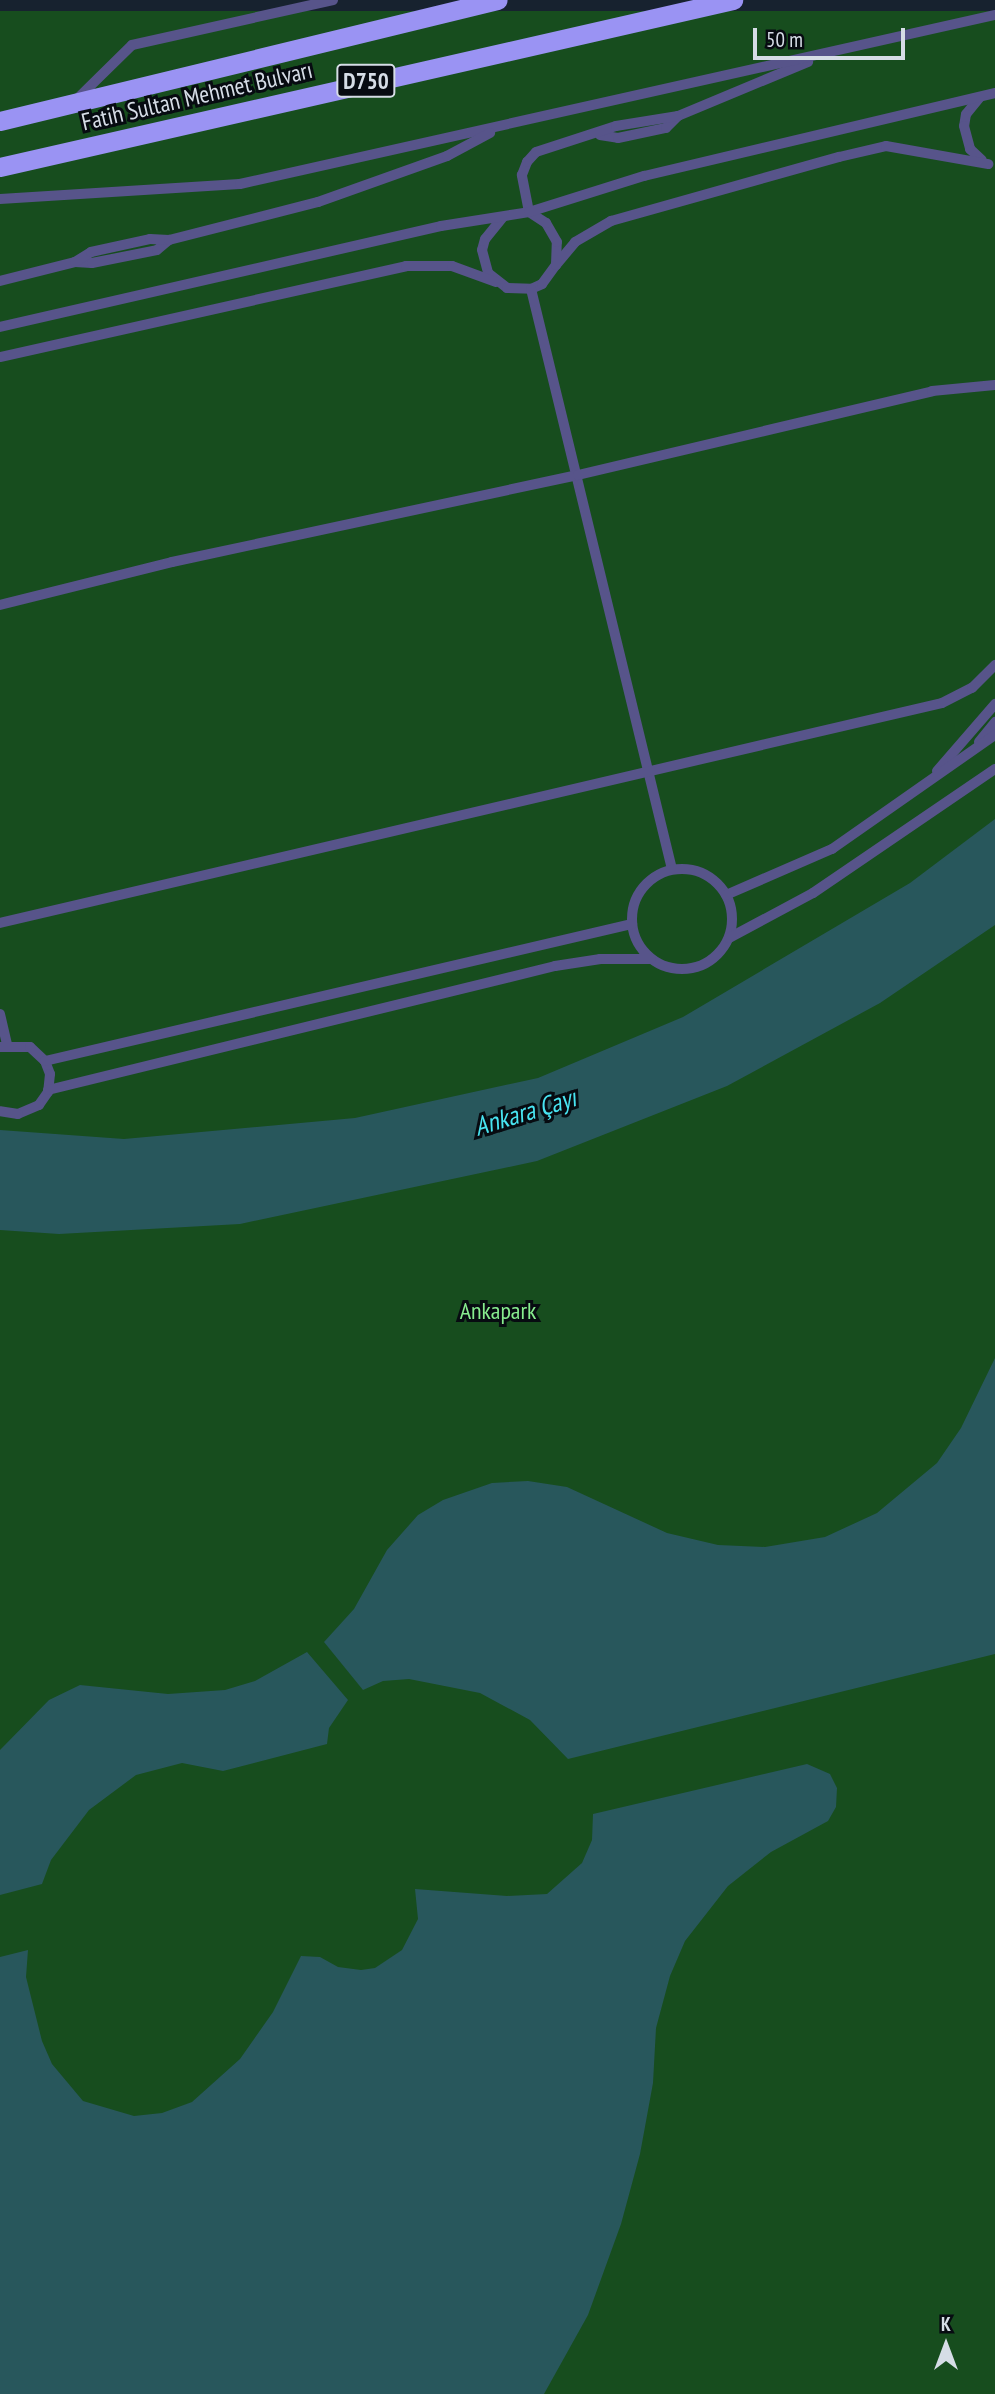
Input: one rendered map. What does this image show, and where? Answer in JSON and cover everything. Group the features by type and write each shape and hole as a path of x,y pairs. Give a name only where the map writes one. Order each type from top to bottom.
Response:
{"highway":[{"name":"Fatih Sultan Mehmet Bulvarı","path":"0,121 498,0"},
{"name":"Fatih Sultan Mehmet Bulvarı","path":"0,167 733,0"}],"lane":[{"path":"73,103 132,46 333,0"},
{"path":"0,199 240,184 995,15"},
{"path":"556,265 557,242 552,232 529,212 522,174 536,152 600,135 615,126 678,116 835,51"},
{"path":"0,327 389,237 529,212 681,166 995,93"},
{"path":"982,96 972,104 964,126 970,149 992,165"},
{"path":"0,281 75,262 91,252 150,239 169,240 372,186 447,156 503,126"},
{"path":"0,357 406,266 452,267 519,290 531,289 542,284 575,242 611,221 886,146 992,165"},
{"path":"496,282 488,273 482,250 491,228 503,217"},
{"path":"531,289 672,869"},
{"path":"0,605 172,562 578,475 932,391 995,385"},
{"path":"0,923 649,769 942,703 972,688 995,665"},
{"path":"925,785 995,704"},
{"path":"970,753 995,722"},
{"path":"726,895 832,849 995,735"},
{"path":"729,938 813,894 995,769"},
{"path":"48,1090 555,966 600,959 651,959 682,970 698,968 713,960 729,938 733,917 726,895 708,876 672,869 646,884 636,898 632,924 639,946 651,959"},
{"path":"45,1060 632,924"},
{"path":"0,1014 4,1046 30,1047 45,1060 50,1074 48,1090 29,1112 0,1111"}],"green space":[{"name":"Ankapark","path":"0,11 995,11 995,2394 0,2394"}],"water":[{"name":"Ankara Çayı","path":"995,819 995,925 880,1003 727,1086 537,1161 240,1224 59,1234 0,1230 0,1130 124,1139 355,1118 538,1078 683,1017 910,883"},
{"path":"995,1358 995,1654 568,1759 530,1720 480,1693 409,1679 383,1681 363,1690 324,1642 354,1609 387,1550 418,1515 443,1500 492,1483 528,1481 567,1487 667,1533 718,1545 765,1547 825,1537 877,1513 937,1463 961,1428"},
{"path":"307,1652 348,1700 329,1728 327,1744 223,1771 182,1763 136,1775 89,1810 51,1860 42,1884 0,1895 0,1750 49,1700 80,1685 168,1694 225,1690 255,1681"},
{"path":"807,1764 830,1774 837,1788 836,1807 828,1821 771,1852 728,1886 685,1941 670,1976 656,2028 653,2083 640,2154 621,2224 588,2315 544,2394 0,2394 0,1957 28,1950 26,1977 42,2041 52,2064 83,2101 134,2116 162,2113 192,2102 240,2059 273,2012 301,1956 320,1957 338,1967 361,1970 375,1968 402,1950 418,1919 415,1889 507,1896 547,1894 582,1863 592,1840 593,1814"}]}
